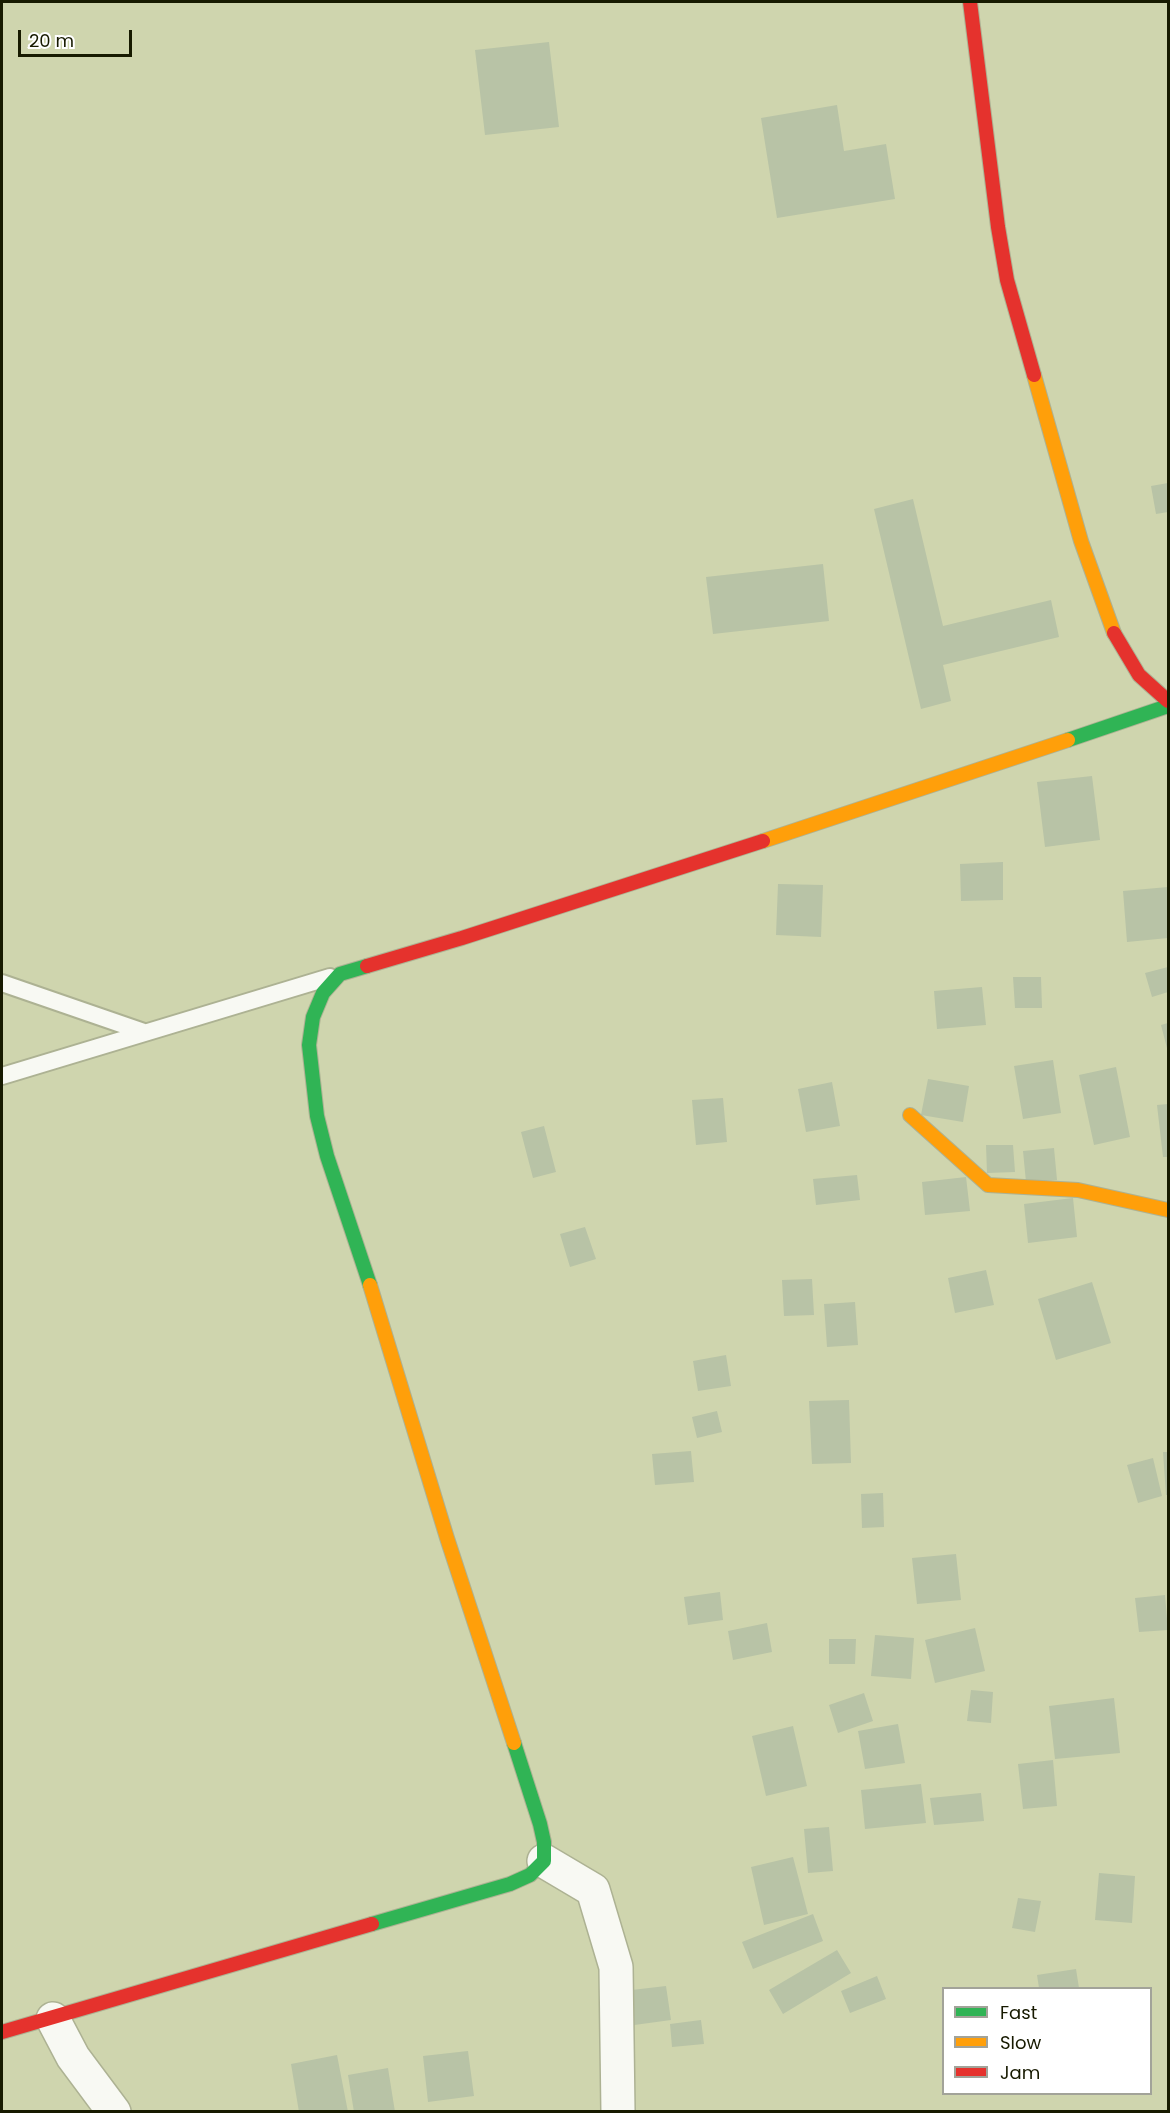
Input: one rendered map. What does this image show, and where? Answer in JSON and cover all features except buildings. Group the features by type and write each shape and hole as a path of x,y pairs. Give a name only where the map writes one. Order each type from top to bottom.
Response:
{"street":[{"path":"970,2 998,227 1007,280 1081,541 1110,627 1139,675 1168,701"},
{"path":"2,2032 510,1884 530,1875 544,1861 544,1842 540,1824 327,1156 317,1116 309,1045 313,1017 323,993 340,974 462,938 823,822 1168,706"},
{"path":"910,1115 988,1185 1078,1190 1168,1210"},
{"path":"544,1861 593,1890 616,1967 618,2112"},
{"path":"53,2019 73,2057 114,2112"}],"lane":[{"path":"2,1076 340,974"},
{"path":"2,983 144,1032"}],"traffic: fast":[{"path":"1068,740 1168,706"},
{"path":"367,966 340,974 323,993 313,1017 309,1045 317,1116 327,1156 370,1285"},
{"path":"372,1924 510,1884 530,1875 544,1861 544,1842 540,1824 514,1743"}],"traffic: slow":[{"path":"1034,375 1081,541 1114,633"},
{"path":"763,841 1068,740"},
{"path":"910,1115 988,1185 1078,1190 1168,1210"},
{"path":"370,1285 447,1538 514,1743"}],"traffic: jam":[{"path":"970,2 998,227 1007,280 1034,375"},
{"path":"1114,633 1139,675 1168,701"},
{"path":"367,966 462,938 763,841"},
{"path":"2,2032 372,1924"}]}
